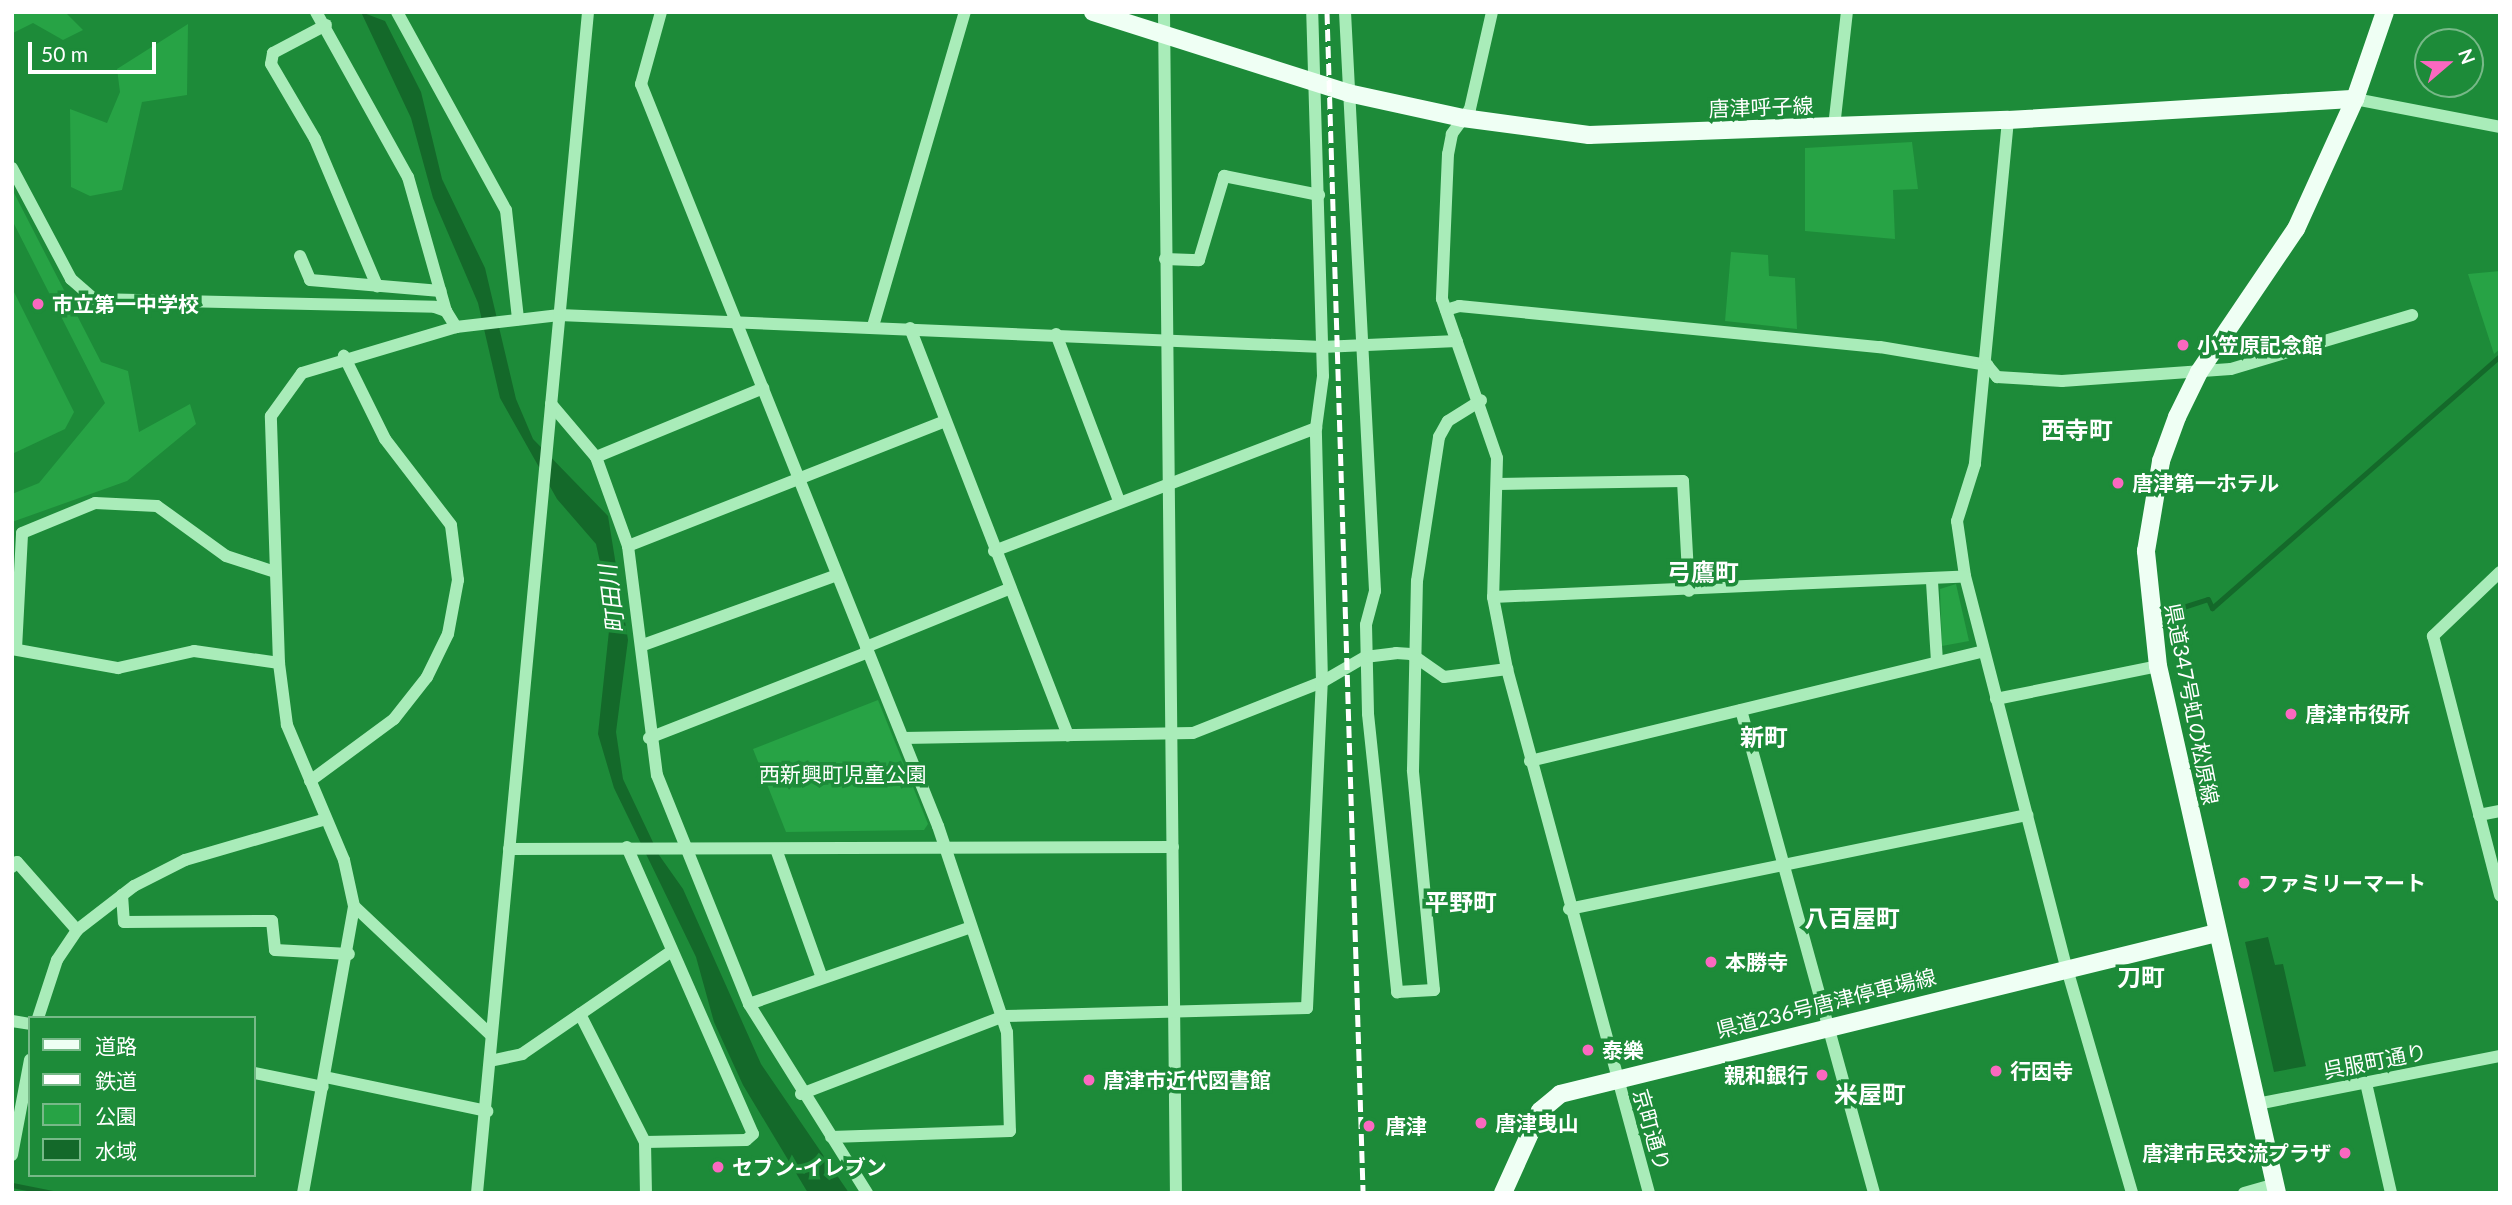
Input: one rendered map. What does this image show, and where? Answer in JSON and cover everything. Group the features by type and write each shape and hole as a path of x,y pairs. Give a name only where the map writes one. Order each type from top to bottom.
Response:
{"main road":[{"name":"唐津呼子線","path":"1093,12 1315,85 1463,118 1589,135 2008,120 2356,99"},
{"path":"2356,99 2385,12"},
{"name":"県道347号虹の松原線","path":"2276,1189 2158,666 2147,589 2150,511 2176,417 2199,372 2296,229 2356,99"},
{"name":"県道236号唐津停車場線","path":"1503,1193 1540,1111 1560,1094 1828,1024 2217,933"}],"street":[{"path":"316,12 326,25 408,177 446,311 456,327"},
{"path":"397,12 506,210 518,319"},
{"path":"477,1193 487,1111 491,1035 588,12"},
{"path":"661,12 641,84 902,738 1004,1016 1010,1131 831,1137"},
{"path":"873,326 965,12"},
{"path":"1164,12 1176,1193"},
{"path":"801,1094 1004,1016 1307,1008 1322,682 1316,428 1322,347 1312,12"},
{"path":"1345,12 1375,591 1365,657 1397,992 1434,990 1413,770 1411,654 1439,437 1448,421 1481,400"},
{"path":"1492,12 1471,109 1463,118 1448,154 1446,310 1459,306 1830,342 1987,365 1997,377 2062,381 2231,369 2412,315"},
{"path":"1833,127 1847,12"},
{"path":"326,25 272,53 271,64 315,139 377,286"},
{"path":"2356,99 2500,127"},
{"path":"2008,120 1987,365 1975,464 1957,521 1965,576 1996,699 2067,969 2132,1193"},
{"path":"12,168 71,279 94,299 446,311"},
{"path":"1165,259 1199,260 1224,176 1319,195"},
{"path":"300,256 310,280 441,291"},
{"name":"京町通り","path":"1446,310 1481,400 1498,484 1493,597 1507,669 1569,909 1649,1193"},
{"path":"303,1193 349,954 354,906 326,819 287,725 279,663 271,416 302,373 344,356 456,327 559,315 1168,338 1322,347 1457,341"},
{"path":"910,328 943,422 1068,735"},
{"path":"1056,334 1119,501"},
{"path":"310,781 394,719 427,677 449,634 458,580 451,525 385,439 344,356"},
{"path":"596,457 763,388"},
{"path":"550,410 596,457 628,546 643,645 649,738 688,848 749,1004 801,1094 867,1193"},
{"path":"628,546 943,422"},
{"path":"994,551 1119,501 1316,428"},
{"path":"1498,484 1683,481 1689,591"},
{"path":"275,572 226,556 157,506 95,503 22,533 14,649 118,668 194,651 279,663"},
{"path":"2500,572 2433,636 2500,896"},
{"path":"643,645 837,575"},
{"path":"1493,597 1932,582 1965,576"},
{"path":"1932,582 1937,662"},
{"path":"649,738 1009,589"},
{"path":"1530,761 1984,651"},
{"path":"902,738 1172,736 1322,682 1365,657 1411,654 1444,677 1507,669"},
{"path":"1996,699 2158,666"},
{"path":"1741,710 1779,861 1828,1024 1874,1193"},
{"path":"2479,816 2500,811"},
{"path":"1569,909 1779,861 2027,815"},
{"path":"39,1016 57,960 77,930 122,895 185,860 326,819"},
{"path":"627,847 669,953 753,1134 746,1140 645,1142"},
{"path":"509,849 1173,847"},
{"path":"776,849 822,978"},
{"path":"12,867 17,862 77,930"},
{"path":"122,895 124,922 272,920 275,950 349,954"},
{"path":"354,906 491,1035"},
{"path":"749,1004 971,927"},
{"path":"490,1061 522,1054 669,953"},
{"path":"580,1014 645,1142 646,1193"},
{"name":"呉服町通り","path":"2257,1104 2500,1056"},
{"path":"12,1155 28,1071"},
{"path":"256,1073 324,1082 487,1111"},
{"path":"2366,1083 2390,1193"},
{"path":"2244,1193 2276,1189"}],"green space":[{"path":"12,12 65,12 83,30 63,40 33,23 13,33"},
{"path":"188,24 187,95 142,102 122,190 90,196 71,187 70,109 107,123 120,92 117,69"},
{"path":"1912,142 1918,189 1893,190 1895,239 1805,231 1805,148"},
{"path":"12,189 101,362 128,371 139,432 190,404 196,424 127,481 12,522 12,494 39,483 105,403 12,220"},
{"path":"1731,252 1768,255 1769,276 1795,278 1797,329 1725,321"},
{"path":"2500,271 2500,349 2494,354 2468,274"},
{"path":"12,288 74,412 65,429 12,454"},
{"path":"1956,584 1969,641 1942,646 1940,589"},
{"name":"西新興町児童公園","path":"878,700 928,824 924,830 786,832 753,749"}],"water":[{"name":"町田川","path":"361,12 385,21 421,92 442,179 485,268 516,399 533,439 608,516 628,640 616,732 623,779 659,855 683,889 761,1064 849,1193 808,1193 743,1085 714,1022 696,957 614,788 598,734 611,612 596,544 557,499 500,398 478,303 433,198 411,118"},
{"path":"2268,937 2275,965 2283,964 2306,1066 2274,1072 2245,942"}],"waterway":[{"path":"2187,636 2180,608 2208,599 2212,608 2500,356"},
{"path":"12,1185 52,1193"}],"railway":[{"path":"1327,12 1363,1193"}],"place":[{"name":"市立第一中学校","path":"38,304"},
{"name":"小笠原記念館","path":"2183,345"},
{"name":"唐津第一ホテル","path":"2118,483"},
{"name":"唐津市役所","path":"2291,714"},
{"name":"ファミリーマート","path":"2244,883"},
{"name":"本勝寺","path":"1711,962"},
{"name":"泰樂","path":"1588,1050"},
{"name":"行因寺","path":"1996,1071"},
{"name":"親和銀行","path":"1822,1075"},
{"name":"唐津市近代図書館","path":"1089,1080"},
{"name":"唐津曳山","path":"1481,1123"},
{"name":"唐津","path":"1369,1126"},
{"name":"唐津市民交流プラザ","path":"2345,1153"},
{"name":"セブン-イレブン","path":"718,1167"}],"district":[{"name":"西寺町","path":"2077,430"},
{"name":"弓鷹町","path":"1703,572"},
{"name":"新町","path":"1764,737"},
{"name":"平野町","path":"1461,902"},
{"name":"八百屋町","path":"1852,918"},
{"name":"刀町","path":"2141,977"},
{"name":"米屋町","path":"1870,1094"}]}
